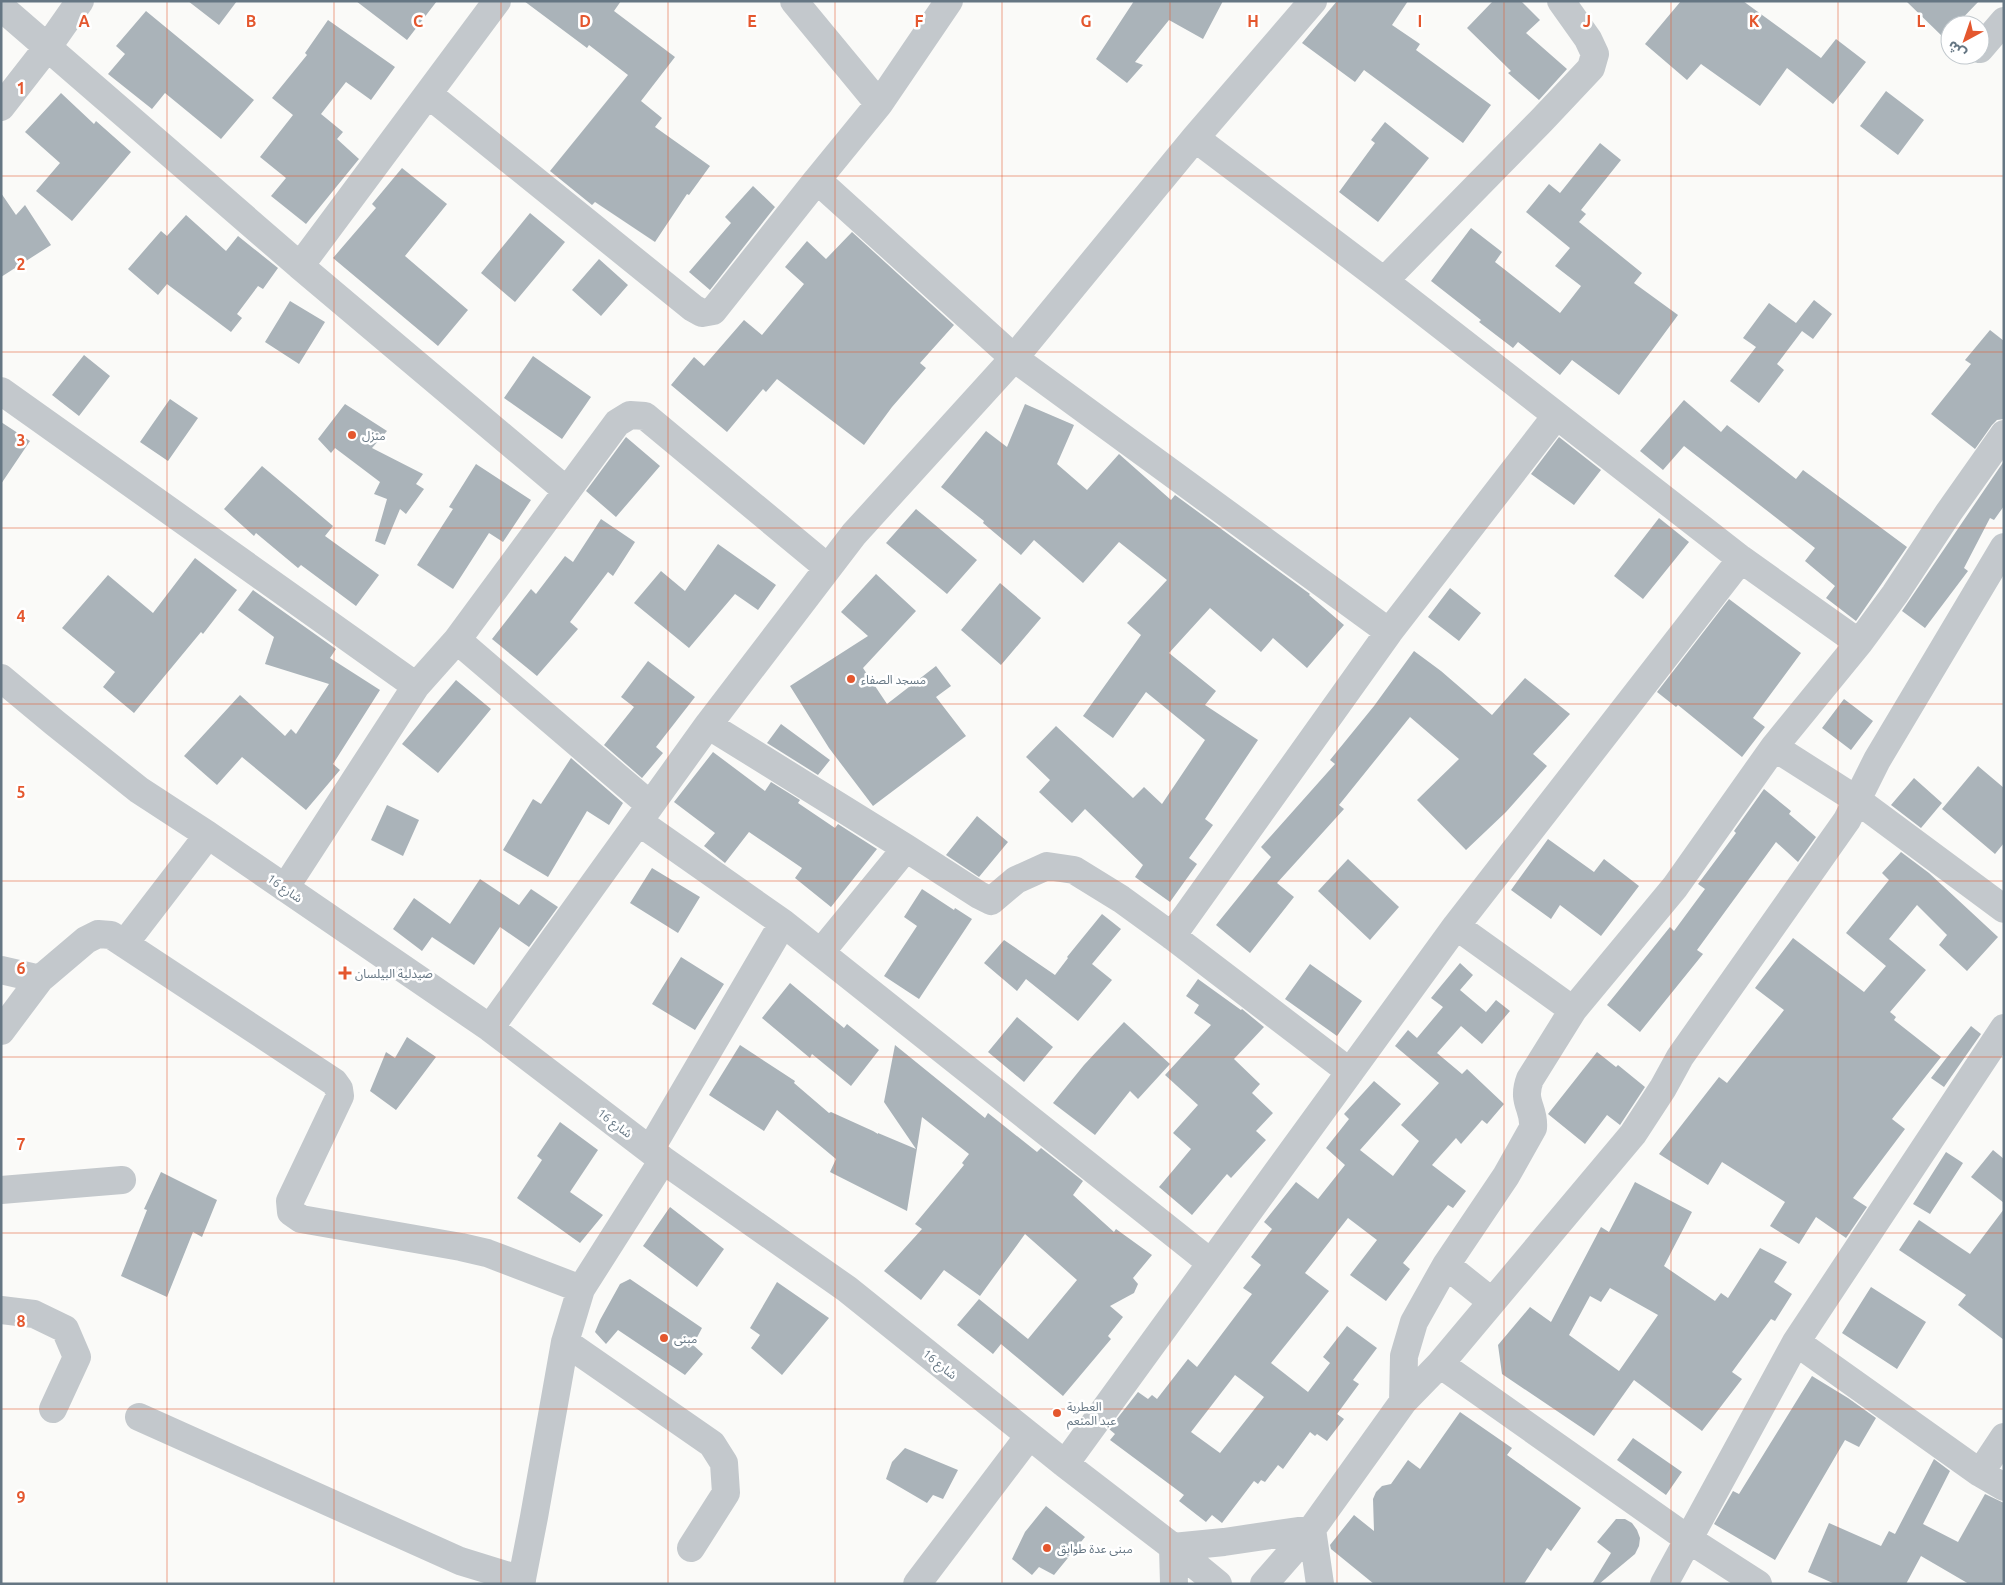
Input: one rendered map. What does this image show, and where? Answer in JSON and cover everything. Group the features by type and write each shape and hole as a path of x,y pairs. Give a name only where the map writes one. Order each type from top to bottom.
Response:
{"street":[{"path":"1,107 47,48 80,1"},
{"path":"300,266 497,1"},
{"path":"794,1 879,104"},
{"path":"428,94 693,308 702,313 713,311 816,180 879,104 949,1"},
{"path":"490,1028 708,725 854,534 1014,358 1194,138 1313,1"},
{"path":"1384,281 1541,122 1591,68 1595,54 1588,39 1561,1"},
{"path":"1,7 300,266 567,491"},
{"path":"1990,37 2004,21"},
{"path":"1194,138 1384,281 1741,559 1859,643"},
{"path":"816,180 1014,358 1389,632"},
{"path":"1,391 416,686"},
{"path":"285,888 416,686 457,640 617,423 630,415 645,416 828,568"},
{"path":"1172,936 1389,632 1556,416"},
{"path":"1403,1402 1404,1356 1414,1322 1446,1265 1506,1176 1534,1128 1526,1099 1526,1089 1530,1078 1573,1010 1675,887 1774,747 1859,643 1896,594 1949,512 2004,434"},
{"path":"1264,1584 1312,1529 1403,1402 1440,1364 1633,1134 1663,1088 1680,1057 1836,837 1877,760 2004,547"},
{"path":"1065,1464 1456,926 1741,559"},
{"path":"457,640 644,814 821,952 1211,1263"},
{"name":"شارع 16","path":"1,678 55,724 139,790 490,1028 657,1155 847,1289 1029,1436 1173,1546 1218,1584"},
{"path":"708,725 991,901 1016,880 1047,866 1074,870 1121,899 1172,936 1350,1072"},
{"path":"1774,747 1857,800 2004,909"},
{"path":"124,944 208,835"},
{"path":"821,952 906,848"},
{"path":"139,1417 460,1561 521,1582 565,1342 582,1289 783,923"},
{"path":"1456,926 1573,1010"},
{"path":"1,1031 40,979 86,940 98,934 111,934 334,1082 339,1089 340,1096 290,1201 291,1212 301,1219 478,1251 582,1289"},
{"path":"1,970 40,979"},
{"path":"1664,1584 1796,1342 2004,1028"},
{"path":"1,1190 122,1180"},
{"path":"1446,1265 1491,1302"},
{"path":"1,1310 34,1314 65,1329 77,1357 53,1409"},
{"path":"565,1342 712,1444 724,1463 726,1493 691,1548"},
{"path":"1796,1342 1980,1473 2004,1487"},
{"path":"1440,1364 1688,1539 1758,1584"},
{"path":"917,1584 1029,1436"},
{"path":"1980,1473 2004,1437"},
{"path":"1174,1584 1173,1546 1224,1542 1312,1529"},
{"path":"1312,1529 1320,1584"}],"building":[{"path":"188,1 237,1 219,25"},
{"path":"356,1 437,1 407,40"},
{"path":"524,1 621,1 614,11 675,57 641,101 662,118 655,127 710,166 689,195 687,194 655,242 595,202 592,205 550,171 628,75 589,45 587,48"},
{"path":"1134,1 1223,1 1203,39 1169,20 1135,62 1143,65 1127,83 1096,59"},
{"path":"1337,1 1408,1 1392,25 1420,44 1416,50 1491,105 1463,143 1364,70 1355,82 1302,43"},
{"path":"1493,1 1521,1 1540,20 1526,33 1567,69 1539,100 1508,73 1511,71 1467,28"},
{"path":"1681,1 1743,1 1821,58 1836,39 1866,62 1833,104 1787,68 1760,106 1701,64 1687,80 1645,44"},
{"path":"1906,1 1979,1 1966,15 1940,15 1940,34"},
{"path":"146,11 254,100 221,139 165,93 152,109 108,74 125,54 116,46"},
{"path":"328,20 395,67 371,100 346,82 321,114 343,132 337,139 359,159 306,224 271,196 286,178 260,157 293,115 272,98 307,55 305,53"},
{"path":"1886,91 1924,120 1898,155 1860,126"},
{"path":"61,93 94,124 96,121 131,152 72,221 36,191 60,163 25,132"},
{"path":"1385,122 1429,158 1378,222 1339,192 1375,143 1371,140"},
{"path":"1600,143 1621,160 1581,210 1586,214 1579,222 1642,273 1634,283 1678,315 1619,395 1572,360 1560,375 1518,342 1513,348 1431,281 1471,228 1502,252 1495,262 1560,313 1581,286 1555,266 1570,248 1526,212 1549,184 1560,193"},
{"path":"402,168 447,204 405,256 468,310 438,346 333,258 376,208 372,204"},
{"path":"753,186 775,207 710,290 689,272 731,223 725,217"},
{"path":"1,193 16,215 25,205 51,245 1,277"},
{"path":"530,213 565,242 515,302 481,273"},
{"path":"186,215 226,251 238,236 278,268 263,289 258,286 237,314 242,318 231,332 167,284 158,295 128,269 161,231 167,236"},
{"path":"852,232 954,325 920,363 926,368 892,407 864,445 777,379 766,392 763,389 727,432 671,385 694,357 704,366 744,320 762,335 804,284 785,267 807,241 826,259"},
{"path":"599,259 628,285 601,316 572,290"},
{"path":"1814,300 1832,314 1813,339 1802,331 1777,364 1784,370 1759,403 1730,381 1756,347 1743,338 1769,303 1796,323"},
{"path":"290,301 325,322 299,364 265,342"},
{"path":"1990,330 2004,341 2004,419 1997,420 1992,425 1975,449 1931,414 1971,364 1965,360"},
{"path":"84,355 110,376 79,416 52,395"},
{"path":"533,356 591,397 562,439 504,398"},
{"path":"170,399 198,418 168,461 140,442"},
{"path":"1684,400 1721,432 1727,425 1796,479 1803,470 1907,547 1856,621 1826,598 1835,586 1805,561 1815,548 1684,446 1663,470 1640,451"},
{"path":"345,404 387,431 372,448 423,474 416,484 424,489 406,514 400,509 385,545 375,541 387,499 374,494 380,482 335,448 331,453 318,439"},
{"path":"1025,404 1074,425 1057,464 1087,490 1119,454 1171,500 1175,495 1310,594 1344,625 1307,668 1273,638 1261,652 1210,608 1169,653 1216,691 1205,705 1258,740 1205,819 1213,825 1189,858 1197,864 1170,902 1135,877 1143,865 1085,809 1072,823 1039,792 1050,780 1026,757 1056,726 1133,798 1144,787 1162,804 1205,740 1146,692 1113,738 1083,716 1141,635 1127,623 1167,580 1119,542 1083,583 1034,540 1021,555 983,523 984,521 941,487 986,431 1007,447"},
{"path":"1,422 30,441 1,484"},
{"path":"626,437 660,466 616,517 586,491"},
{"path":"1559,437 1601,470 1574,505 1531,474"},
{"path":"2004,461 2004,506 1994,520 1990,518 1964,568 1968,571 1925,628 1902,611"},
{"path":"476,464 531,500 503,542 489,533 453,589 417,565 453,509 449,507"},
{"path":"262,466 333,526 325,536 379,575 356,606 301,565 298,568 256,533 254,536 224,509"},
{"path":"916,509 977,560 947,594 886,543"},
{"path":"1659,518 1689,542 1643,599 1614,576"},
{"path":"601,519 635,542 613,576 608,572 570,622 578,629 537,676 492,639 531,589 536,594 565,556 573,562"},
{"path":"718,544 776,585 758,610 735,594 689,648 634,603 661,571 685,591"},
{"path":"195,558 237,590 203,634 201,632 134,713 103,687 115,672 62,628 108,575 153,613"},
{"path":"876,574 916,611 863,668 887,704 936,666 951,686 936,697 966,736 873,806 829,748 790,686 868,636 841,612"},
{"path":"1000,583 1041,618 1001,665 961,630"},
{"path":"1450,588 1481,613 1459,641 1428,617"},
{"path":"253,590 336,649 330,658 380,690 333,764 340,770 306,810 242,757 217,785 184,756 240,695 285,736 291,729 296,734 329,684 265,664 274,637 238,610"},
{"path":"1729,599 1801,653 1753,718 1765,727 1742,757 1678,705 1676,707 1657,692"},
{"path":"1414,651 1441,671 1492,715 1525,678 1570,714 1533,754 1547,766 1506,812 1466,850 1417,800 1459,759 1410,717 1339,805 1344,809 1277,883 1294,897 1250,953 1216,925 1271,857 1261,847 1335,764 1330,760 1374,706"},
{"path":"648,661 695,697 656,747 663,753 642,778 604,745 634,707 621,697"},
{"path":"456,680 491,709 438,773 402,744"},
{"path":"1844,699 1873,721 1851,750 1822,728"},
{"path":"781,724 830,760 818,775 767,743"},
{"path":"713,752 765,791 771,782 800,800 798,803 835,828 838,824 877,849 831,907 795,878 802,868 749,832 725,863 704,846 715,833 674,802"},
{"path":"571,758 623,803 609,825 587,811 548,877 503,850 533,799 541,804"},
{"path":"1978,766 2004,788 2004,843 1995,854 1942,809"},
{"path":"1914,778 1942,803 1921,828 1891,805"},
{"path":"1764,789 1791,811 1789,814 1816,837 1798,862 1776,842 1697,950 1703,954 1640,1032 1607,1005 1670,927 1674,931 1705,889 1698,884 1736,833 1734,831"},
{"path":"387,805 419,820 403,856 371,840"},
{"path":"977,816 1008,842 979,877 946,855"},
{"path":"1548,839 1594,872 1604,859 1639,886 1601,936 1560,905 1551,919 1511,890"},
{"path":"1901,852 1929,873 1998,937 1967,971 1939,945 1947,935 1917,905 1889,939 1926,970 1890,1012 1896,1017 1894,1020 1941,1057 1892,1119 1905,1129 1853,1198 1867,1207 1846,1238 1816,1217 1799,1244 1770,1226 1785,1202 1722,1162 1708,1185 1659,1154 1719,1077 1727,1083 1784,1010 1755,988 1793,938 1864,992 1886,966 1846,933 1889,880 1882,873"},
{"path":"1348,859 1399,907 1370,940 1318,891"},
{"path":"652,868 700,897 678,933 630,903"},
{"path":"480,879 519,905 531,889 558,907 529,947 500,927 474,965 432,937 422,951 393,929 414,898 450,924"},
{"path":"922,889 954,910 955,908 972,919 919,999 884,976 917,926 904,917"},
{"path":"1102,914 1121,929 1092,964 1112,980 1078,1021 1026,979 1017,991 984,963 1004,940 1055,975"},
{"path":"681,957 724,984 695,1030 652,1004"},
{"path":"1460,963 1473,975 1460,990 1486,1012 1496,1000 1510,1011 1482,1044 1461,1026 1437,1053 1462,1074 1467,1069 1504,1104 1487,1124 1482,1120 1461,1144 1456,1138 1432,1165 1466,1191 1453,1208 1448,1205 1403,1263 1410,1269 1386,1301 1350,1275 1377,1240 1348,1218 1305,1273 1329,1291 1271,1363 1308,1392 1330,1363 1323,1357 1347,1326 1377,1348 1353,1380 1359,1384 1337,1414 1344,1419 1327,1441 1317,1434 1315,1436 1310,1432 1283,1469 1278,1465 1265,1482 1261,1480 1258,1484 1254,1481 1222,1523 1212,1515 1206,1522 1179,1501 1184,1495 1110,1440 1115,1434 1109,1429 1138,1392 1148,1399 1152,1395 1157,1399 1188,1359 1197,1367 1252,1294 1243,1288 1261,1265 1251,1257 1272,1229 1264,1222 1296,1182 1318,1199 1345,1165 1326,1148 1349,1119 1344,1114 1374,1081 1401,1104 1360,1150 1393,1176 1419,1141 1401,1125 1439,1083 1395,1046 1408,1030 1417,1038 1443,1007 1431,998","holes":["1235,1375 1264,1397 1220,1453 1191,1432"]},
{"path":"1310,964 1362,1001 1337,1036 1285,999"},
{"path":"1198,979 1242,1009 1264,1027 1234,1059 1260,1084 1252,1093 1273,1113 1256,1131 1266,1140 1231,1178 1227,1174 1192,1215 1159,1187 1191,1149 1173,1133 1198,1105 1165,1075 1211,1025 1194,1013 1199,1005 1186,996"},
{"path":"790,983 844,1028 847,1024 879,1050 851,1086 812,1054 810,1058 762,1018"},
{"path":"1017,1017 1053,1047 1024,1082 988,1052"},
{"path":"1124,1022 1170,1064 1138,1099 1130,1091 1095,1135 1053,1103 1084,1065"},
{"path":"1971,1026 1981,1034 1944,1087 1931,1078"},
{"path":"407,1037 436,1057 396,1110 370,1091 386,1052 395,1058"},
{"path":"740,1045 795,1081 794,1083 829,1113 831,1112 916,1149 884,1102 895,1045 985,1118 988,1113 1037,1152 1041,1148 1083,1181 1073,1195 1114,1232 1116,1229 1152,1255 1133,1278 1138,1284 1134,1293 1110,1306 1123,1317 1108,1336 1111,1339 1063,1396 1001,1344 993,1354 957,1325 979,1299 1028,1339 1077,1280 1025,1234 980,1296 944,1270 921,1300 884,1271 922,1229 915,1224 964,1165 962,1163 969,1154 922,1117 907,1211 830,1172 836,1159 777,1110 764,1131 709,1095"},
{"path":"1597,1052 1616,1067 1618,1065 1645,1087 1620,1125 1607,1115 1585,1144 1548,1114"},
{"path":"560,1122 598,1150 570,1192 603,1215 580,1243 517,1198 542,1160 537,1156"},
{"path":"1993,1150 2004,1159 2004,1203 1971,1177"},
{"path":"1946,1152 1963,1163 1930,1214 1913,1204"},
{"path":"161,1172 217,1200 202,1237 193,1232 167,1297 121,1276 147,1210 144,1209"},
{"path":"1635,1182 1692,1212 1664,1266 1715,1301 1721,1293 1728,1298 1760,1248 1787,1262 1774,1282 1792,1294 1775,1321 1771,1319 1732,1372 1742,1379 1702,1431 1634,1380 1594,1436 1502,1374 1498,1345 1530,1307 1551,1322 1601,1227 1609,1232","holes":["1610,1288 1658,1315 1619,1371 1569,1335 1590,1296 1601,1302"]},
{"path":"670,1207 724,1249 697,1287 643,1246"},
{"path":"2004,1209 2004,1340 1958,1305 1966,1295 1899,1250 1919,1220 1970,1254"},
{"name":"مبنى","path":"630,1279 702,1328 693,1345 703,1354 685,1375 618,1330 606,1344 595,1332 620,1284"},
{"path":"777,1282 829,1318 782,1375 751,1348 760,1335 750,1328"},
{"path":"1871,1287 1926,1322 1897,1369 1842,1333"},
{"path":"1812,1376 1876,1418 1859,1447 1845,1440 1775,1560 1714,1524 1733,1491 1739,1494"},
{"path":"1460,1412 1512,1448 1507,1455 1581,1508 1551,1551 1547,1548 1524,1584 1374,1584 1331,1549 1330,1545 1354,1515 1374,1531 1373,1499 1376,1492 1382,1486 1391,1484 1408,1460 1420,1469"},
{"path":"1633,1438 1682,1472 1666,1495 1617,1460"},
{"path":"905,1448 958,1470 943,1499 933,1495 927,1503 886,1479 892,1462"},
{"path":"1934,1459 1950,1471 1923,1524 1958,1542 1985,1494 2004,1503 2004,1584 1969,1584 1921,1556 1906,1584 1835,1584 1808,1572 1829,1523 1881,1546 1889,1531 1895,1534"},
{"name":"مبنى عدة طوابق","path":"1046,1506 1085,1537 1054,1575 1039,1567 1032,1575 1012,1559 1025,1532"},
{"path":"1616,1519 1625,1519 1632,1523 1640,1538 1639,1546 1635,1554 1599,1584 1592,1584 1611,1553 1597,1542"}],"place":[{"name":"منزل","path":"352,435"},
{"name":"مسجد الصفاء","path":"851,679"},
{"name":"صيدلية البيلسان","path":"345,973"},
{"name":"مبنى","path":"664,1338"},
{"name":"العطرية عبد المنعم","path":"1057,1413"},
{"name":"مبنى عدة طوابق","path":"1047,1548"}]}
